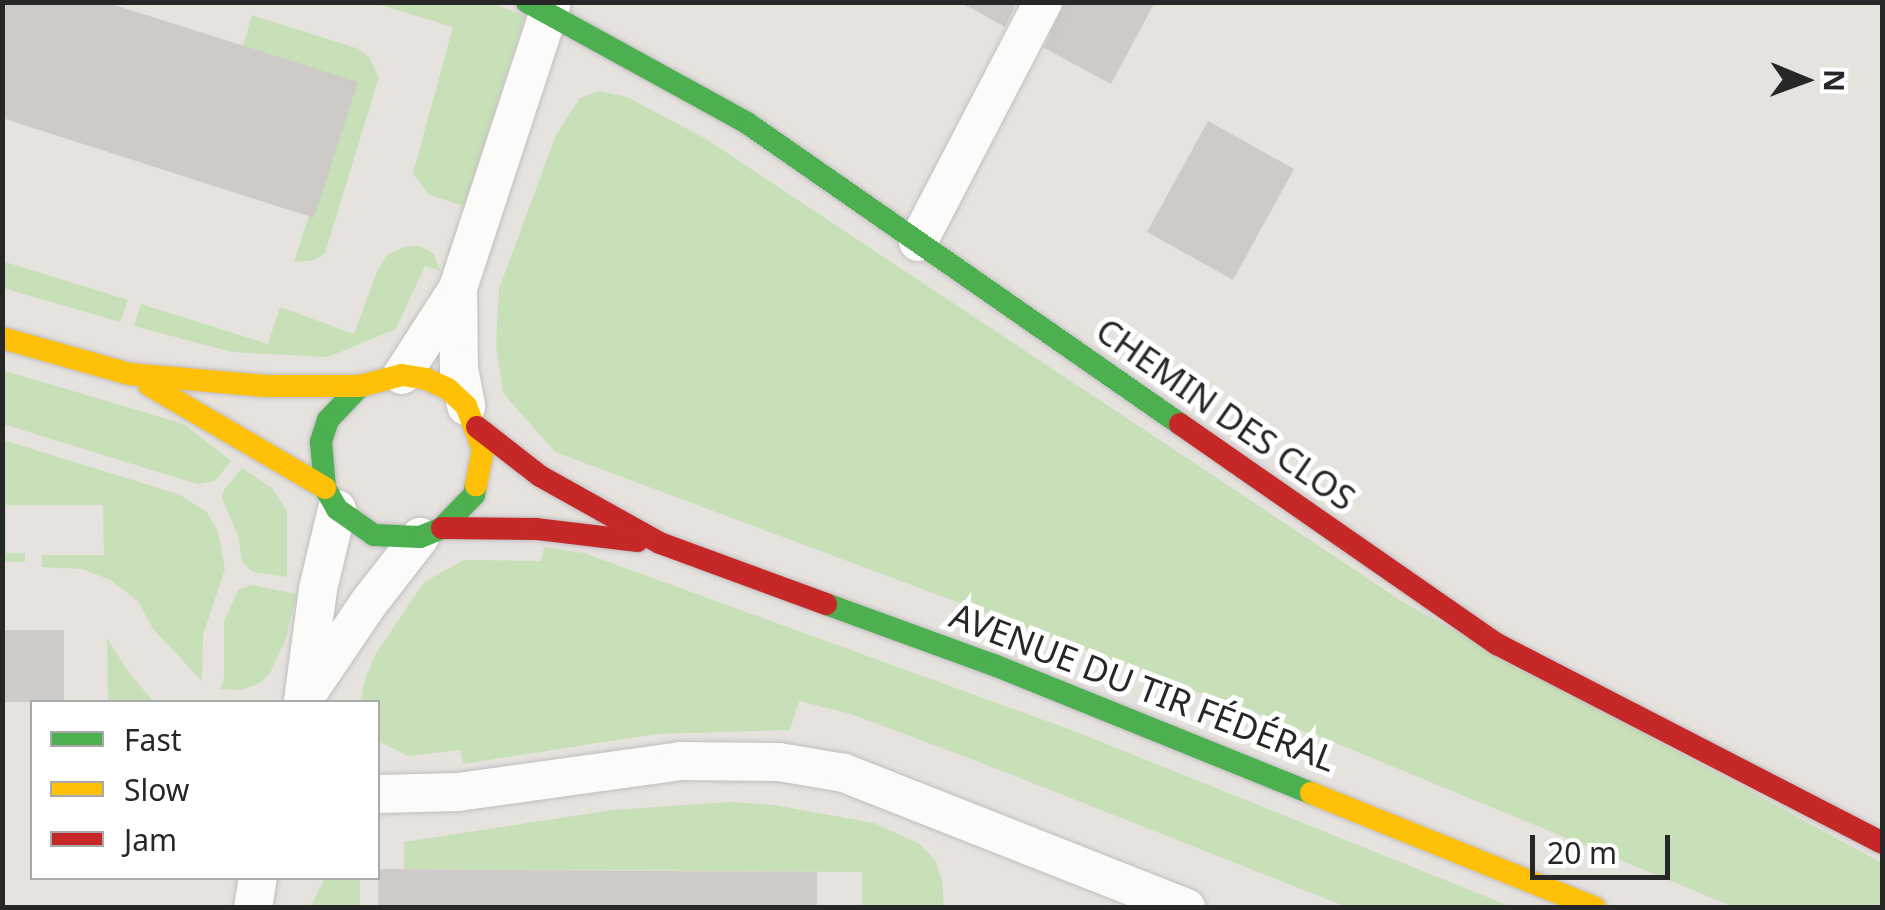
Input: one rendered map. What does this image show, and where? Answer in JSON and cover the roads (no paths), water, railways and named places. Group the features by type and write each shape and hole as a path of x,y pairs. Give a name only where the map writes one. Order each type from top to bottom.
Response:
{"main road":[{"name":"CHEMIN DES CLOS","path":"542,5 747,123 1496,644 1882,843"},
{"path":"2,338 129,374 266,386 360,386 402,375 437,384 471,416 483,449 474,495 432,533 374,535 331,498 249,440 129,374"},
{"path":"331,498 320,454 328,420 360,386"},
{"name":"AVENUE DU TIR FÉDÉRAL","path":"471,416 540,476 660,544 994,664 1596,908"},
{"name":"AVENUE DU TIR FÉDÉRAL","path":"432,533 536,530 660,544"}],"street":[{"path":"918,242 1043,2"},
{"path":"402,375 458,288 542,5"},
{"path":"458,288 459,369 471,416"},
{"path":"302,700 331,498"},
{"path":"303,700 368,604 432,533"},
{"path":"380,794 458,792 680,761 780,762 844,773 1186,908"},
{"path":"253,908 258,880"}]}
